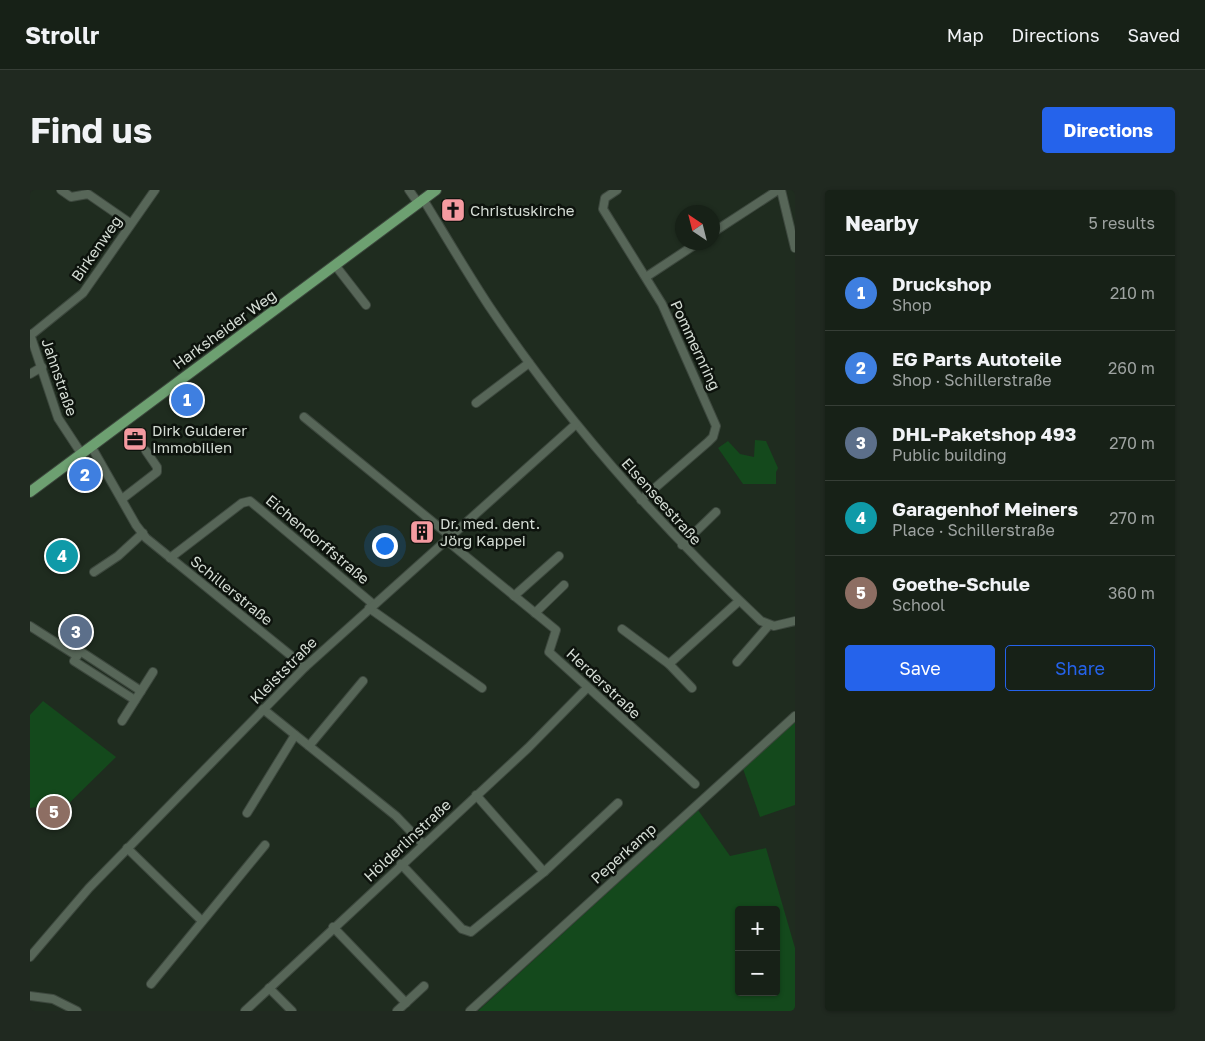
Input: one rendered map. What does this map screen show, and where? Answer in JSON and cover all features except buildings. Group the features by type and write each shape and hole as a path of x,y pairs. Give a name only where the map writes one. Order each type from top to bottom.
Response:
{"main road":[{"name":"Harksheider Weg","path":"30,492 436,190"}],"street":[{"path":"61,190 71,197 88,194 130,223"},
{"name":"Birkenweg","path":"30,334 83,292 155,190"},
{"name":"Elsenseestraße","path":"409,190 421,201 489,305 576,424 682,545 739,601 761,621 769,625"},
{"name":"Pommernring","path":"617,190 605,198 603,209 662,304 716,426 713,437 708,442 641,500"},
{"path":"720,228 780,190 795,248"},
{"path":"646,277 686,250"},
{"path":"335,265 366,305"},
{"name":"Jahnstraße","path":"30,334 58,418 81,453"},
{"path":"476,402 530,363"},
{"path":"30,374 42,367"},
{"name":"Herderstraße","path":"304,418 556,630 549,652 695,784"},
{"name":"Kleiststraße","path":"30,957 72,908 128,848 305,667 576,424"},
{"name":"Schillerstraße","path":"91,446 143,533 170,558 305,667"},
{"path":"122,499 157,472 157,467 146,451"},
{"name":"Eichendorffstraße","path":"170,558 242,503 250,502 371,606 482,688"},
{"path":"682,545 716,512"},
{"path":"94,572 118,556 143,533"},
{"path":"514,596 559,556"},
{"path":"535,613 564,585"},
{"path":"669,664 739,601"},
{"path":"737,662 769,625 795,621"},
{"path":"30,626 77,656"},
{"path":"622,629 669,664 692,688"},
{"path":"135,700 74,661 80,651 141,691"},
{"path":"122,720 153,672"},
{"path":"309,746 363,681"},
{"name":"Hölderlinstraße","path":"245,1011 476,795 587,688"},
{"path":"264,709 396,816 423,844"},
{"name":"Peperkamp","path":"470,1011 795,716"},
{"path":"247,813 295,735"},
{"path":"476,795 544,872"},
{"path":"401,864 468,932 478,928 544,872 618,803"},
{"path":"151,984 265,845"},
{"path":"128,848 202,922"},
{"path":"334,928 406,1003"},
{"path":"397,1011 424,986"},
{"path":"269,988 292,1011"},
{"path":"30,996 53,999 77,1011"}],"green space":[{"path":"755,440 766,441 778,468 776,484 743,484 718,448 728,441 740,454 754,457"},
{"path":"43,701 116,757 54,818 42,801 37,807 30,808 30,715"},
{"path":"795,721 795,805 760,817 742,766"},
{"path":"698,810 730,856 766,848 795,948 795,1011 478,1011"}],"place":[{"name":"Christuskirche","path":"453,210"},
{"name":"Druckshop","path":"187,400"},
{"name":"Dirk Gulderer Immobilien","path":"135,439"},
{"name":"EG Parts Autoteile","path":"85,475"},
{"name":"Dr. med. dent. Jörg Kappei","path":"422,532"},
{"name":"Garagenhof Meiners","path":"62,556"},
{"name":"DHL-Paketshop 493","path":"76,632"},
{"name":"Goethe-Schule","path":"54,812"}]}
